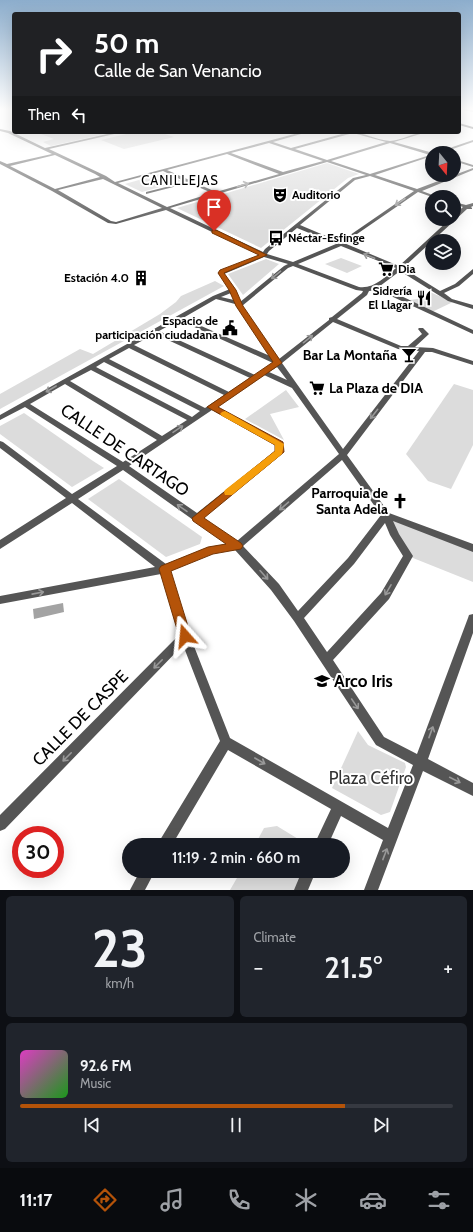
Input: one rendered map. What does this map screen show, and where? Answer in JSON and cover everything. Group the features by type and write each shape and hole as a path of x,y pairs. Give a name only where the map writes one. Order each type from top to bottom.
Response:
{"street":[{"path":"46,150 264,255 358,289 379,288 473,332"},
{"path":"115,183 240,150"},
{"path":"292,150 425,194"},
{"path":"0,162 54,190 110,222 121,222 365,150"},
{"path":"227,153 284,174"},
{"path":"7,165 56,154"},
{"path":"326,660 385,596 408,556 395,535 386,515 278,363 238,304 233,290 221,273 264,255 267,250 354,179 425,156"},
{"path":"461,162 473,166"},
{"path":"238,304 292,264 340,244 417,191 473,169"},
{"path":"163,170 217,194"},
{"path":"54,190 105,177"},
{"path":"148,193 189,182"},
{"path":"461,212 466,207 473,204"},
{"path":"461,205 473,209"},
{"path":"297,226 400,268 450,300 473,307"},
{"path":"0,545 163,440 278,363 370,289 400,268 446,226"},
{"path":"440,293 457,285 473,271"},
{"path":"0,418 215,297 233,290"},
{"path":"215,297 238,304"},
{"path":"179,318 278,363"},
{"path":"331,320 400,348 433,350 473,363"},
{"path":"410,348 426,334 421,329"},
{"path":"154,331 255,378"},
{"path":"128,345 228,396"},
{"path":"0,600 164,569 212,550 237,546 342,455 424,349"},
{"path":"104,360 280,444 279,452 197,518"},
{"path":"91,367 192,420"},
{"path":"263,372 295,387"},
{"path":"65,381 163,440"},
{"name":"CALLE DE CARTAGO","path":"24,404 123,466 237,546 275,587 298,618 380,740 420,763 473,790"},
{"path":"0,444 73,498 164,569 185,636 226,742 391,837"},
{"path":"386,515 473,548"},
{"path":"298,618 351,561 386,515"},
{"path":"371,890 420,763 473,618"},
{"name":"CALLE DE CASPE","path":"0,824 185,636"},
{"path":"168,838 226,742"},
{"path":"324,838 339,806"},
{"path":"137,890 144,878"},
{"path":"301,890 306,878"}],"green space":[{"path":"327,163 359,174 348,178 261,248 177,208"},
{"path":"163,173 182,181 142,192 125,184"},
{"path":"341,258 362,266 347,273 325,264"},
{"path":"266,259 279,264 243,295 228,274"},
{"path":"215,281 224,286 0,409 0,394 80,349 93,354 160,314 176,302 181,296"},
{"path":"430,292 453,302 432,312 410,300 424,298 421,295"},
{"path":"454,384 473,390 473,445 451,489 428,481 406,454"},
{"path":"286,390 299,407 270,414 284,440 245,419"},
{"path":"24,413 104,468 72,487 0,434 0,426"},
{"path":"119,479 202,537 200,544 166,557 88,499"},
{"path":"386,515 473,548 473,582 408,556"},
{"name":"Plaza Céfiro","path":"358,731 368,745 405,763 406,767 390,812 381,815 332,788"},
{"path":"277,826 297,838 259,838 264,828"},
{"path":"237,878 302,878 296,890 230,890"}],"shaded area":[{"path":"63,603 64,612 34,619 33,609"}],"slow traffic":[{"path":"225,414 280,444 279,452 229,492"}],"place":[{"name":"Auditorio","path":"280,195"},
{"name":"Néctar-Esfinge","path":"276,238"},
{"name":"Dia","path":"386,269"},
{"name":"Estación 4.0","path":"141,278"},
{"name":"Sidrería El Llagar","path":"424,298"},
{"name":"Espacio de participación ciudadana","path":"230,328"},
{"name":"Bar La Montaña","path":"409,355"},
{"name":"La Plaza de DIA","path":"317,388"},
{"name":"Parroquia de Santa Adela","path":"400,501"},
{"name":"Arco Iris","path":"322,681"}],"district":[{"name":"CANILLEJAS","path":"180,180"}],"route":[{"path":"185,636 164,569 212,550 237,546 197,518 279,452 280,444 212,407 278,363 239,306 233,290 221,273 264,255 214,231"}]}
